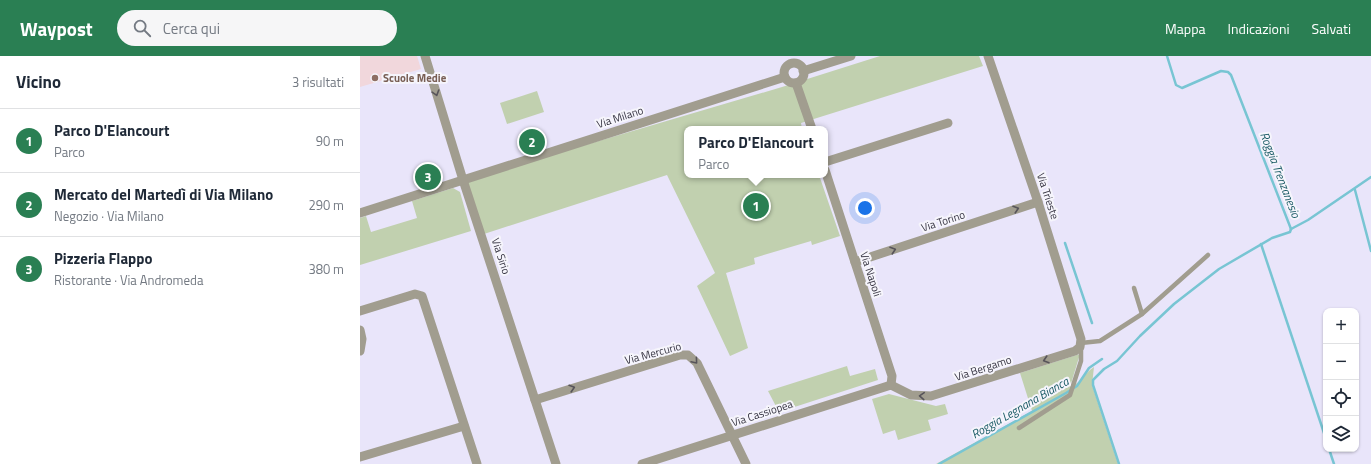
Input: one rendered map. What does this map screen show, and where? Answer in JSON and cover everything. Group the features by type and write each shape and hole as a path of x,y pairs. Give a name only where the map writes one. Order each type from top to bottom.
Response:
{"street":[{"name":"Via Sirio","path":"424,56 556,464"},
{"path":"803,71 852,56"},
{"name":"Via Trieste","path":"988,56 1038,202 1081,344"},
{"path":"789,60 798,65 803,71 802,78 796,82 790,82 785,77 785,70 789,60"},
{"name":"Via Milano","path":"360,213 785,77"},
{"path":"796,82 811,126"},
{"path":"828,161 948,123"},
{"name":"Via Napoli","path":"828,178 892,376 891,385"},
{"name":"Via Torino","path":"856,262 1038,202"},
{"path":"360,311 416,294 422,296 428,310 477,464"},
{"path":"360,330 362,342 360,351"},
{"name":"Via Bergamo","path":"891,385 911,395 931,396 1075,351 1081,344"},
{"name":"Via Mercurio","path":"535,400 686,355 692,357 697,363 732,435"},
{"name":"Via Cassiopea","path":"642,464 891,385"},
{"path":"360,457 464,426"},
{"path":"732,435 746,464"},
{"path":"360,460 361,464"}],"lane":[{"path":"1019,428 1070,396 1080,361 1081,344 1100,340 1142,314 1208,255"},
{"path":"1134,288 1142,314"}],"shaded area":[{"name":"Scuole Medie","path":"360,56 417,56 421,69 360,87"}],"green space":[{"path":"880,56 979,56 983,66 801,123 802,126 684,126 684,178 820,178 840,236 812,245 811,241 754,258 755,264 726,273 748,348 730,356 697,286 715,273 667,175 484,234 466,180 782,87"},
{"path":"537,91 544,112 507,124 500,103"},
{"path":"453,188 460,192 471,231 360,265 360,218 366,216 371,232 417,218 412,201"},
{"path":"1080,354 1070,387 1078,383 1094,367 1092,385 1118,464 936,464 1032,411 1020,373"},
{"path":"847,366 850,376 875,369 878,380 779,412 768,391"},
{"path":"889,394 936,406 945,404 948,414 928,420 931,430 898,440 895,430 883,434 872,399"}],"waterway":[{"name":"Roggia Trenzanesio","path":"1167,56 1176,85 1182,88 1221,71 1228,72 1231,75 1291,229"},
{"path":"1291,229 1308,220 1371,177"},
{"path":"1355,190 1371,251"},
{"name":"Roggia Trenzanesio","path":"1119,464 1093,385 1093,380 1104,369 1117,361 1140,336 1174,304 1219,269 1272,238 1290,232 1291,229"},
{"name":"Roggia Legnana Bianca","path":"1065,243 1092,323"},
{"path":"1261,244 1323,430"},
{"name":"Roggia Legnana Bianca","path":"939,464 1077,386 1089,368 1102,359"},
{"path":"1330,452 1334,464"}],"place":[{"name":"Scuole Medie","path":"375,78"},
{"name":"Mercato del Martedì di Via Milano","path":"532,142"},
{"name":"Pizzeria Flappo","path":"428,177"},
{"name":"Parco D'Elancourt","path":"756,206"}]}
